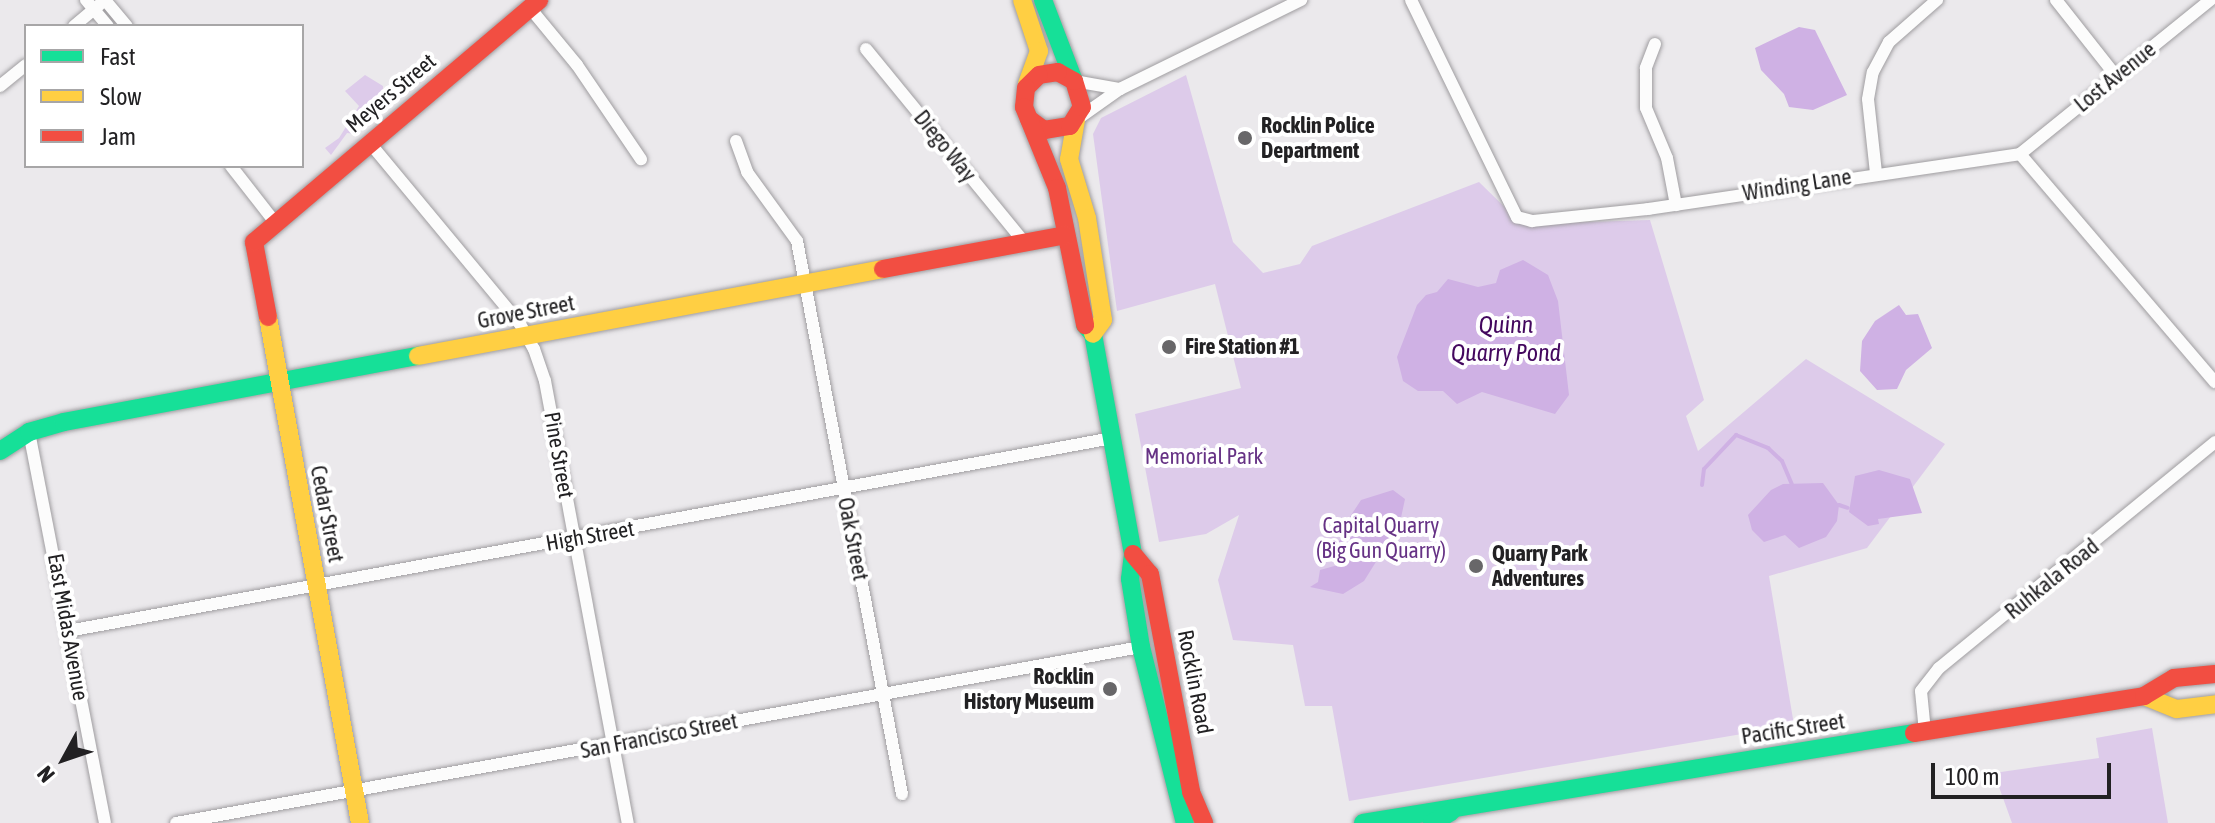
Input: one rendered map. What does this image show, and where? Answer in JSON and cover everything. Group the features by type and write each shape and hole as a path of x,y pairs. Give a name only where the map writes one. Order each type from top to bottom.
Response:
{"main road":[{"path":"1022,0 1039,51 1023,101 1029,119 1053,131 1076,120 1082,100 1043,0"},
{"name":"Meyers Street","path":"274,221 534,4"},
{"path":"1026,88 1048,72 1074,81"},
{"name":"Rocklin Road","path":"1029,119 1057,188 1080,319 1093,334 1133,554 1130,579 1141,647 1163,745 1201,822"},
{"name":"Rocklin Road","path":"1076,120 1069,148 1073,174 1087,218 1103,320 1093,334"},
{"path":"1073,174 1073,220 1066,235 1075,243 1088,295 1100,303"},
{"name":"Cedar Street","path":"274,221 257,236 254,250 360,823"},
{"name":"Grove Street","path":"0,451 29,432 1066,235"},
{"name":"Rocklin Road","path":"1133,554 1150,574 1174,705 1201,822"},
{"path":"1141,647 1153,652 1162,687 1174,705"},
{"name":"Pacific Street","path":"1432,823 1451,812 2144,696 2174,678 2215,674"},
{"name":"Pacific Street","path":"2144,696 2177,709 2215,704"},
{"path":"1163,745 1161,768 1172,823"},
{"name":"Pacific Street","path":"1363,823 1439,808 1451,812"}],"street":[{"path":"1076,120 1120,89 1301,0"},
{"name":"Winding Lane","path":"1411,0 1517,217 1532,221 1676,205 2020,154"},
{"path":"1876,173 1868,99 1873,72 1889,42 1937,0"},
{"path":"2056,0 2116,76"},
{"name":"Lost Avenue","path":"2020,154 2210,0"},
{"path":"76,24 96,4"},
{"path":"96,4 107,24"},
{"path":"96,4 124,24"},
{"path":"534,4 641,159"},
{"path":"1655,44 1646,68 1646,108 1667,158 1676,205"},
{"name":"Diego Way","path":"866,49 1025,243"},
{"path":"0,86 24,67"},
{"path":"1074,81 1120,89"},
{"name":"Oak Street","path":"736,141 747,172 791,227 806,284 902,794"},
{"name":"Pine Street","path":"369,142 528,337 545,381 628,823"},
{"path":"2020,154 2215,382"},
{"path":"233,168 274,221"},
{"name":"East Midas Avenue","path":"29,432 105,823"},
{"name":"High Street","path":"68,631 1112,438"},
{"name":"Ruhkala Road","path":"1925,732 1921,691 1939,668 2215,442"},
{"name":"San Francisco Street","path":"176,823 1141,647"}],"green space":[{"path":"365,75 383,86 383,111 362,121 355,134 347,133 331,155 325,148 339,138 359,106 345,91"},
{"path":"1186,75 1233,242 1263,273 1300,264 1312,246 1479,182 1522,224 1650,220 1704,400 1686,416 1698,451 1806,359 1945,444 1867,548 1769,576 1794,725 1349,801 1332,706 1305,706 1293,645 1233,640 1218,580 1239,515 1206,534 1159,542 1135,414 1241,388 1215,284 1117,311 1093,134 1101,118"},
{"path":"2152,728 2168,823 2012,823 1994,773 2099,758 2096,738"}],"water":[{"path":"1799,27 1815,30 1847,95 1813,110 1789,107 1784,94 1761,70 1755,48"},
{"name":"Quinn Quarry Pond","path":"1523,260 1548,275 1558,301 1569,395 1555,414 1482,392 1457,404 1443,391 1418,391 1403,381 1397,357 1417,305 1426,295 1437,292 1448,279 1478,287 1496,283 1500,270"},
{"path":"1899,305 1906,315 1918,314 1932,348 1906,370 1897,389 1877,390 1860,371 1862,341 1875,321"},
{"path":"1879,470 1910,479 1922,513 1878,519 1879,524 1868,526 1849,512 1855,476"},
{"path":"1823,483 1839,505 1837,521 1826,537 1799,548 1785,535 1764,542 1752,530 1748,515 1771,490 1783,484"},
{"path":"1393,490 1405,499 1395,546 1384,549 1364,581 1343,594 1310,587 1318,582 1320,570 1338,565 1339,541 1345,536 1340,532 1361,500"}],"waterway":[{"path":"1702,485 1704,469 1736,435 1768,448 1782,461 1792,484"},
{"path":"1839,505 1848,508"}],"traffic: fast":[{"path":"1043,0 1074,81"},
{"path":"1085,325 1093,334 1133,554 1130,579 1141,647 1185,823"},
{"path":"0,451 29,432 64,422 418,356"},
{"path":"1363,823 1914,733"},
{"path":"1432,823 1451,812"}],"traffic: slow":[{"path":"1022,0 1039,51 1027,84"},
{"path":"1076,120 1069,159 1087,218 1103,320 1093,334"},
{"path":"418,356 883,269"},
{"path":"268,317 360,823"},
{"path":"2144,696 2177,709 2215,704"}],"traffic: jam":[{"path":"268,317 254,242 539,0"},
{"path":"1029,119 1044,130 1070,126 1082,107 1074,81 1058,72 1039,75 1026,88 1024,107 1057,188 1085,325"},
{"path":"883,269 1066,235"},
{"path":"1133,554 1150,574 1191,792 1204,823"},
{"path":"1914,733 2144,696 2174,678 2215,674"}],"place":[{"name":"Rocklin Police Department","path":"1245,138"},
{"name":"Fire Station #1","path":"1169,347"},
{"name":"Quarry Park Adventures","path":"1476,566"},
{"name":"Rocklin History Museum","path":"1110,689"}],"park label":[{"name":"Memorial Park","path":"1204,457"},
{"name":"Capital Quarry (Big Gun Quarry)","path":"1381,538"}]}
